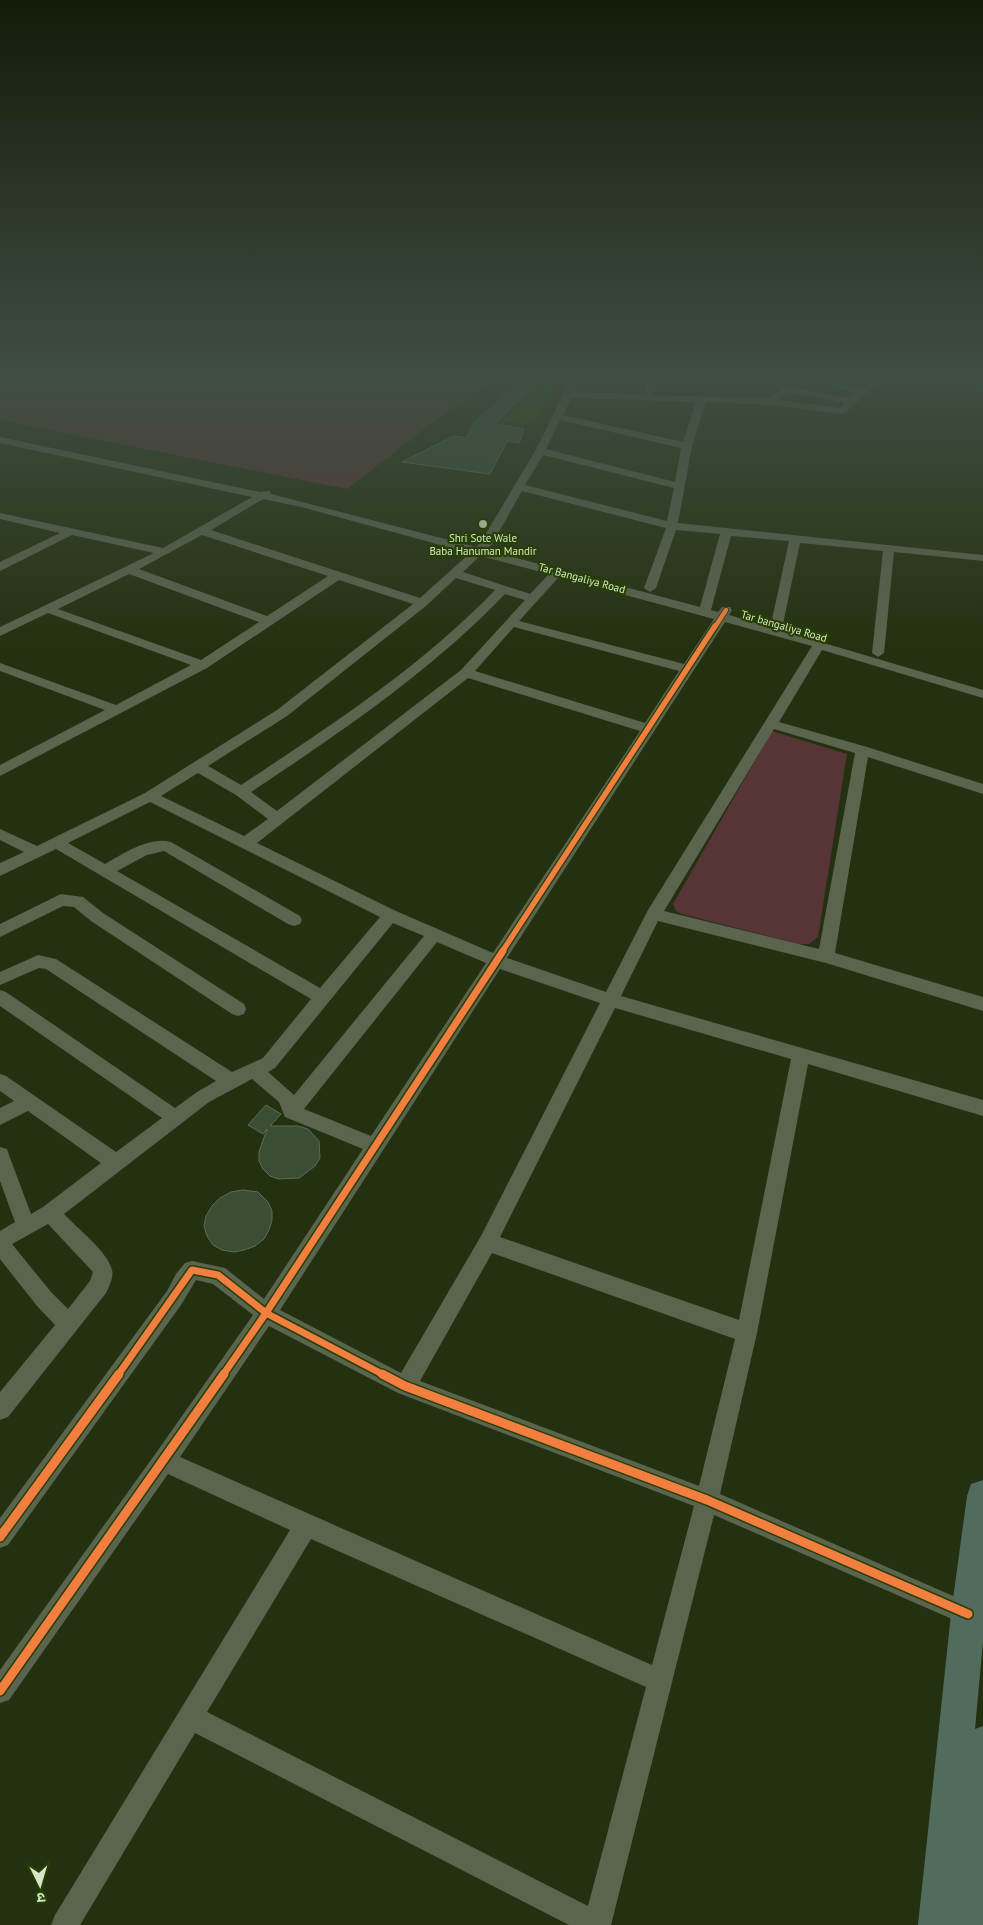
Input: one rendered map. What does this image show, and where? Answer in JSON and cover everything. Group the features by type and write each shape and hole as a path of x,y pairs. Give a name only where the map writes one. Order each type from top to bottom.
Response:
{"highway":[{"path":"965,1925 977,1582 983,1496"},
{"path":"938,1925 968,1837 983,1744"}],"street":[{"name":"Tar Bangaliya Road","path":"146,467 268,492 482,547 557,572 724,613 820,645 850,650 983,694"},
{"path":"0,870 150,796 282,713 422,603 482,547 531,467"},
{"path":"603,467 679,486"},
{"path":"650,588 672,526 683,467"},
{"path":"519,487 672,526 983,558"},
{"path":"0,632 165,552 268,492"},
{"path":"0,516 165,552"},
{"path":"202,531 422,603"},
{"path":"705,608 727,531"},
{"path":"0,567 70,532"},
{"path":"777,624 795,539"},
{"name":"Tar bangaliya Road","path":"482,547 508,548 650,588 705,608"},
{"path":"878,653 888,549"},
{"path":"130,570 268,622"},
{"path":"454,572 533,599"},
{"path":"246,843 466,674 557,572"},
{"path":"0,771 202,665 336,576"},
{"path":"241,792 367,708 474,620 503,588"},
{"path":"48,609 202,665"},
{"path":"0,1691 164,1461 266,1313 724,613"},
{"name":"Tar bangaliya Road","path":"724,613 777,624 850,650 878,653 983,684"},
{"path":"512,623 687,669"},
{"path":"405,1386 488,1242 654,914 772,724 782,703 820,645"},
{"path":"0,667 118,710"},
{"path":"466,674 648,729"},
{"path":"772,724 862,750 983,789"},
{"path":"826,957 862,750"},
{"path":"0,756 16,763"},
{"path":"197,766 241,792 278,819"},
{"path":"150,796 390,915 496,961 611,1000 983,1108"},
{"path":"0,834 37,852"},
{"path":"57,843 323,998"},
{"path":"103,871 143,852 159,846 166,846 294,920"},
{"path":"0,932 60,900 78,901 97,917 238,1008"},
{"path":"654,914 826,957 983,1004"},
{"path":"68,1324 44,1300 0,1242 50,1213 203,1097 269,1063 390,915"},
{"path":"291,1112 435,934"},
{"path":"0,980 38,961 50,963 231,1081"},
{"path":"0,997 176,1118"},
{"path":"190,1717 597,1925 708,1500 747,1333 801,1054"},
{"path":"255,1071 286,1098 291,1112 375,1146"},
{"path":"0,1081 116,1163"},
{"path":"0,1117 28,1102"},
{"path":"2,1167 26,1226"},
{"path":"0,1409 99,1286 103,1272 100,1264 50,1213"},
{"path":"488,1242 747,1333"},
{"path":"0,1537 174,1298 183,1280 192,1270 218,1275 266,1313 405,1386 708,1500 977,1582"},
{"path":"164,1461 660,1681"},
{"path":"65,1925 306,1525"}],"shaded area":[{"path":"236,467 375,467 347,489"},
{"path":"772,731 847,754 818,937 809,944 799,944 682,914 676,911 673,904"}],"building":[{"path":"437,467 494,467 490,474"},
{"path":"266,1105 281,1114 270,1126 298,1126 308,1129 319,1141 320,1158 315,1166 299,1178 279,1179 270,1176 263,1169 259,1161 259,1152 267,1129 263,1134 248,1125"},
{"path":"243,1190 258,1192 268,1202 272,1211 269,1230 264,1239 255,1246 234,1252 222,1250 213,1245 207,1236 204,1226 206,1216 220,1198 231,1192"}],"cycle path":[{"path":"0,1691 164,1461 266,1313 726,610"},
{"path":"0,1537 174,1298 183,1281 192,1270 218,1275 266,1313 405,1386 707,1500 968,1614"}],"place":[{"name":"Shri Sote Wale Baba Hanuman Mandir","path":"483,524"}]}
